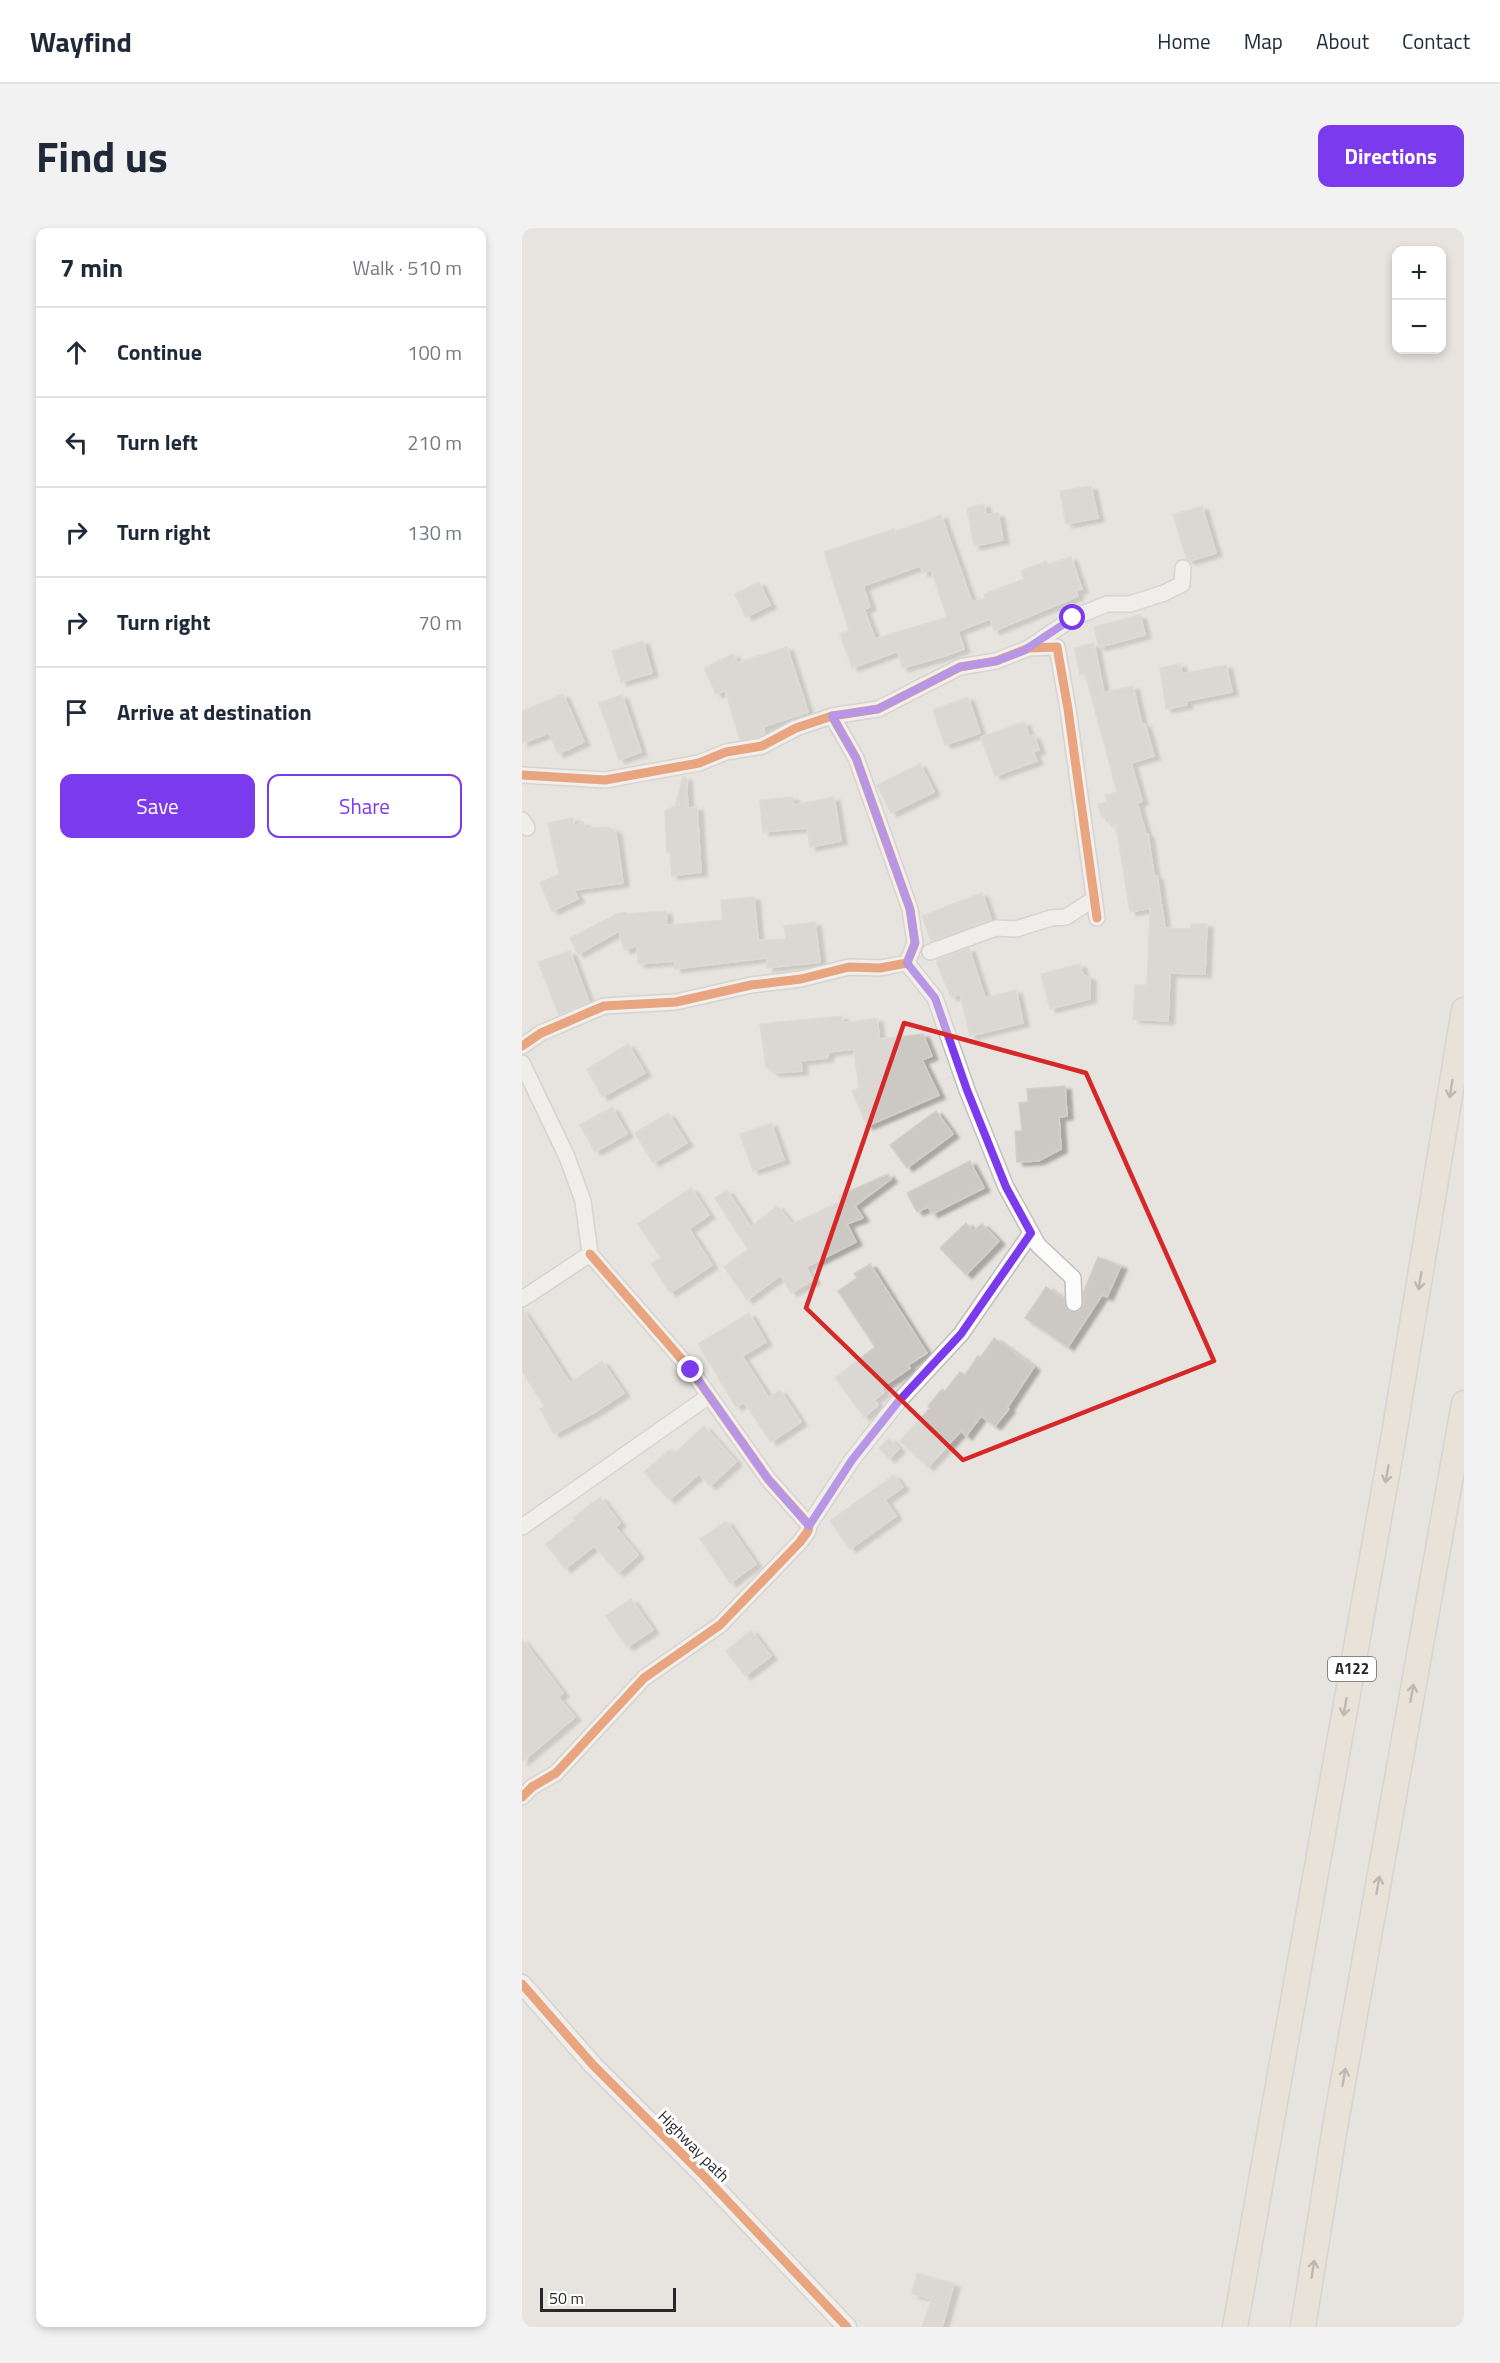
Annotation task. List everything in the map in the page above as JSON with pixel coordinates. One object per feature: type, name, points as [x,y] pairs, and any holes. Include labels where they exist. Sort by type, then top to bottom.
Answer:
[{"type":"highway","name":"A122","points":[[1235,2327],[1394,1440],[1464,1010]]},
{"type":"highway","points":[[1304,2327],[1370,1929],[1461,1447],[1464,1403]]},
{"type":"street","points":[[522,775],[605,780],[699,763],[726,752],[762,746],[796,728],[832,716],[878,709],[960,667],[996,661],[1029,648],[1073,618],[1107,604],[1130,604],[1164,593],[1182,584],[1183,568]]},
{"type":"street","points":[[1029,648],[1057,646],[1098,918]]},
{"type":"street","points":[[832,716],[856,758],[910,909],[915,943],[907,963]]},
{"type":"street","points":[[930,952],[996,928],[1016,929],[1051,918],[1066,917],[1094,899]]},
{"type":"street","points":[[522,1046],[542,1033],[604,1006],[676,1002],[751,985],[801,980],[849,967],[880,968],[907,963]]},
{"type":"street","points":[[907,963],[935,998],[967,1090],[1006,1187],[1038,1245],[1072,1278],[1074,1303]]},
{"type":"street","points":[[522,1063],[567,1157],[583,1201],[590,1254],[691,1370],[768,1479],[809,1526]]},
{"type":"street","points":[[526,1790],[556,1773],[644,1678],[720,1625],[800,1542],[852,1460],[885,1419],[961,1334],[1031,1233]]},
{"type":"street","points":[[522,1299],[590,1254]]},
{"type":"street","points":[[522,1527],[710,1396]]},
{"type":"street","name":"Highway path","points":[[522,1984],[593,2065],[702,2174],[847,2327]]},
{"type":"highlighted area","points":[[904,1023],[1086,1073],[1214,1361],[963,1460],[806,1308]]},
{"type":"building","points":[[1091,486],[1098,518],[1066,524],[1060,491]]},
{"type":"building","points":[[984,504],[986,515],[998,513],[1003,540],[974,546],[967,508]]},
{"type":"building","points":[[1202,506],[1216,553],[1190,561],[1187,559],[1173,515]]},
{"type":"building","points":[[941,515],[972,602],[985,598],[984,594],[1024,579],[1021,571],[1046,561],[1048,565],[1071,557],[1082,589],[1076,591],[1078,596],[994,631],[990,619],[958,631],[964,649],[945,656],[902,668],[898,651],[852,668],[840,634],[849,631],[824,552],[894,529],[895,532]],"holes":[[[920,566],[923,573],[931,570],[947,617],[875,639],[864,609],[870,607],[863,586]]]},
{"type":"building","points":[[759,582],[770,605],[746,617],[735,594]]},
{"type":"building","points":[[1140,615],[1145,635],[1099,647],[1094,627]]},
{"type":"building","points":[[643,641],[652,673],[621,682],[612,651]]},
{"type":"building","points":[[1094,643],[1104,693],[1133,686],[1142,725],[1145,724],[1154,756],[1131,763],[1142,801],[1137,803],[1146,834],[1148,834],[1165,928],[1191,929],[1191,924],[1207,924],[1205,974],[1170,973],[1168,1021],[1133,1019],[1135,985],[1147,985],[1150,908],[1130,912],[1116,825],[1111,827],[1108,816],[1102,818],[1098,804],[1107,802],[1105,795],[1117,792],[1085,673],[1080,675],[1074,648]]},
{"type":"building","points":[[787,647],[808,712],[763,727],[765,734],[759,737],[740,740],[725,690],[716,694],[704,668],[733,654],[737,663]]},
{"type":"building","points":[[1180,664],[1182,674],[1226,665],[1232,692],[1186,701],[1187,705],[1166,709],[1160,668]]},
{"type":"building","points":[[563,694],[584,742],[558,754],[549,733],[522,743],[522,711]]},
{"type":"building","points":[[622,695],[641,752],[619,760],[599,703]]},
{"type":"building","points":[[968,697],[980,733],[945,745],[933,710]]},
{"type":"building","points":[[1024,722],[1030,737],[1034,735],[1039,750],[1033,752],[1037,761],[995,776],[981,737]]},
{"type":"building","points":[[920,764],[934,792],[891,813],[877,785]]},
{"type":"building","points":[[683,777],[686,777],[688,808],[697,807],[701,872],[672,876],[670,852],[667,852],[665,811],[675,806]]},
{"type":"building","points":[[793,797],[793,805],[834,797],[841,841],[810,847],[807,828],[763,832],[760,800]]},
{"type":"building","points":[[573,818],[574,826],[583,822],[585,828],[609,827],[616,832],[623,883],[574,890],[578,899],[552,911],[540,883],[559,874],[548,823]]},
{"type":"building","points":[[982,893],[991,919],[931,941],[922,916]]},
{"type":"building","points":[[754,897],[758,940],[786,939],[784,926],[815,922],[820,962],[767,968],[767,958],[675,969],[675,961],[638,964],[637,946],[624,950],[619,931],[578,954],[570,938],[625,912],[626,914],[666,911],[667,925],[723,920],[721,900]]},
{"type":"building","points":[[969,948],[985,998],[1016,990],[1023,1023],[970,1036],[960,994],[951,997],[937,964],[937,960]]},
{"type":"building","points":[[570,951],[589,1002],[559,1015],[538,962]]},
{"type":"building","points":[[1080,964],[1083,975],[1090,978],[1090,999],[1050,1009],[1041,974]]},
{"type":"building","points":[[842,1016],[843,1023],[877,1018],[880,1043],[882,1039],[923,1034],[932,1056],[922,1060],[939,1095],[867,1126],[852,1091],[859,1088],[854,1049],[829,1052],[827,1058],[801,1061],[802,1071],[775,1073],[766,1067],[760,1024]]},
{"type":"building","points":[[628,1044],[645,1073],[602,1097],[587,1069]]},
{"type":"building","points":[[1065,1086],[1067,1116],[1059,1117],[1061,1149],[1038,1161],[1017,1162],[1015,1131],[1022,1131],[1019,1103],[1028,1102],[1027,1089]]},
{"type":"building","points":[[612,1107],[627,1134],[595,1152],[580,1125]]},
{"type":"building","points":[[936,1111],[953,1134],[907,1168],[890,1145]]},
{"type":"building","points":[[668,1113],[687,1143],[653,1163],[635,1133]]},
{"type":"building","points":[[771,1123],[784,1160],[753,1171],[740,1134]]},
{"type":"building","points":[[970,1161],[984,1188],[932,1214],[928,1207],[917,1212],[907,1193]]},
{"type":"building","points":[[888,1174],[891,1179],[855,1206],[863,1218],[847,1224],[856,1242],[806,1267],[813,1280],[791,1293],[781,1275],[747,1300],[724,1267],[748,1249],[715,1198],[727,1190],[751,1227],[777,1206],[792,1224],[841,1201],[839,1196]]},
{"type":"building","points":[[691,1188],[709,1215],[689,1229],[712,1265],[670,1293],[651,1264],[661,1258],[638,1224]]},
{"type":"building","points":[[966,1223],[973,1231],[982,1224],[999,1241],[966,1275],[940,1248]]},
{"type":"building","points":[[1098,1257],[1121,1266],[1107,1297],[1102,1295],[1068,1347],[1025,1318],[1046,1287],[1064,1299],[1069,1311],[1080,1311],[1084,1303],[1083,1293]]},
{"type":"building","points":[[870,1264],[927,1353],[908,1365],[910,1368],[881,1388],[884,1392],[874,1400],[878,1405],[864,1417],[835,1378],[875,1347],[838,1291],[857,1278],[854,1274]]},
{"type":"building","points":[[522,1309],[570,1383],[602,1361],[624,1393],[554,1434],[540,1409],[545,1407],[522,1371]]},
{"type":"building","points":[[749,1313],[766,1342],[742,1356],[769,1398],[780,1390],[801,1422],[771,1442],[744,1402],[736,1407],[698,1344]]},
{"type":"building","points":[[994,1338],[1034,1367],[1007,1408],[1009,1409],[995,1426],[981,1416],[966,1436],[961,1431],[928,1467],[900,1441],[930,1408],[928,1406],[942,1389],[945,1391],[960,1372],[965,1375]]},
{"type":"building","points":[[704,1426],[736,1462],[710,1486],[699,1474],[669,1500],[644,1472],[671,1449],[675,1453]]},
{"type":"building","points":[[889,1438],[899,1449],[889,1459],[879,1448]]},
{"type":"building","points":[[894,1475],[903,1487],[885,1500],[896,1516],[850,1549],[830,1521]]},
{"type":"building","points":[[600,1497],[620,1523],[615,1527],[638,1555],[618,1573],[594,1546],[565,1569],[546,1544],[575,1520],[573,1518]]},
{"type":"building","points":[[726,1521],[756,1564],[730,1583],[700,1539]]},
{"type":"building","points":[[631,1599],[653,1630],[627,1647],[606,1616]]},
{"type":"building","points":[[751,1630],[771,1656],[745,1676],[726,1651]]},
{"type":"building","points":[[522,1639],[563,1693],[558,1697],[575,1717],[522,1762]]},
{"type":"building","points":[[917,2273],[954,2284],[942,2327],[922,2327],[932,2299],[912,2294]]},
{"type":"cycle path","points":[[522,775],[605,780],[699,763],[726,752],[762,746],[796,728],[832,716],[878,709],[960,667],[996,661],[1029,648],[1057,647],[1068,709],[1097,918]]},
{"type":"cycle path","points":[[522,1046],[541,1033],[604,1006],[676,1002],[751,985],[801,979],[849,967],[880,968],[907,963],[915,943],[910,909],[856,758],[832,716]]},
{"type":"cycle path","points":[[522,1797],[532,1787],[556,1773],[644,1678],[720,1625],[800,1542],[808,1531],[809,1525],[768,1479],[691,1370],[590,1254]]},
{"type":"cycle path","points":[[522,1984],[593,2065],[702,2174],[847,2327]]},
{"type":"route","points":[[691,1370],[768,1479],[809,1526],[852,1460],[898,1402],[961,1334],[1031,1233],[1006,1187],[967,1090],[935,998],[907,963],[915,943],[910,909],[856,758],[832,716],[878,709],[960,667],[996,661],[1023,651],[1073,618]]}]
